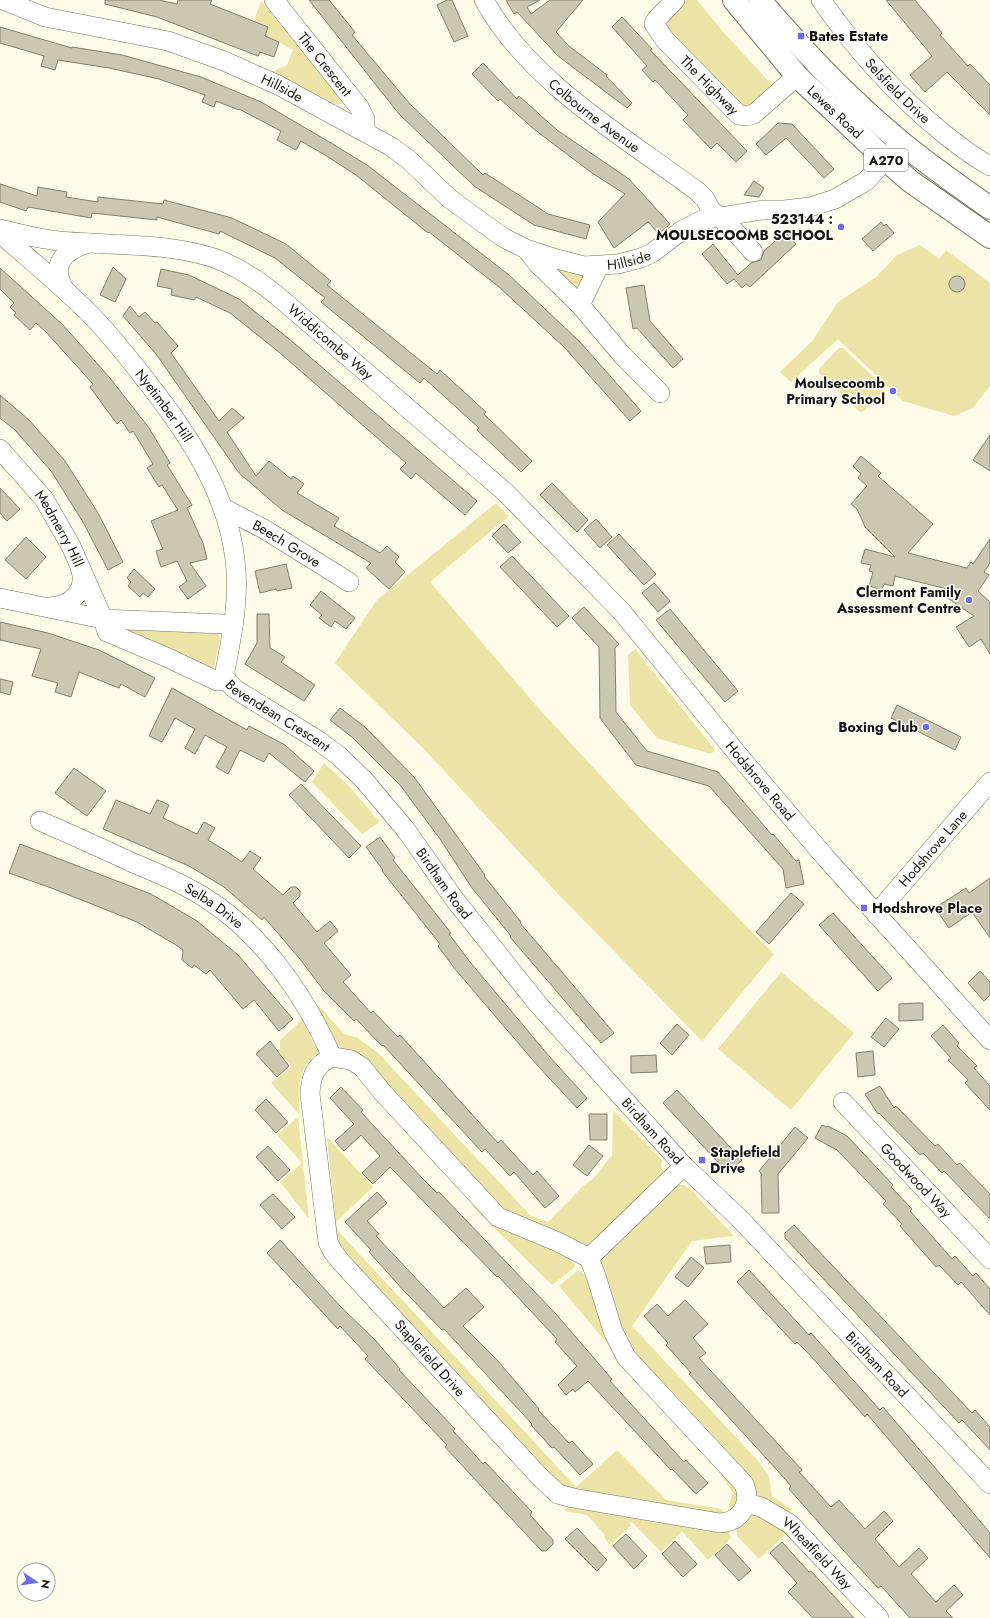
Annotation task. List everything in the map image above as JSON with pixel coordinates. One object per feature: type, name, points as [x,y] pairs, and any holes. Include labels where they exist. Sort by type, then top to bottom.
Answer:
[{"type":"main road","name":"Lewes Road","points":[[734,0],[798,76],[886,160],[910,181],[990,237]]},
{"type":"main road","name":"Lewes Road","points":[[760,0],[792,38],[873,118],[901,142],[990,208]]},
{"type":"street","name":"Hillside","points":[[3,0],[45,17],[168,41],[224,61],[278,85],[390,146],[408,159],[450,199],[504,238],[526,249],[572,264],[599,266],[626,263],[661,248],[692,225],[719,217],[762,210],[784,210],[824,203],[859,187],[886,160],[901,142]]},
{"type":"street","name":"The Crescent","points":[[274,0],[359,107],[365,119],[365,132]]},
{"type":"street","name":"Colbourne Avenue","points":[[484,0],[503,31],[538,70],[594,115],[697,191],[719,217]]},
{"type":"street","name":"The Highway","points":[[675,0],[656,20],[654,24],[656,29],[739,115],[747,116],[754,114],[798,76]]},
{"type":"street","name":"Selsfield Drive","points":[[821,0],[848,38],[894,90],[917,112],[961,147],[990,166]]},
{"type":"street","points":[[719,217],[730,226],[753,252]]},
{"type":"street","name":"Widdicombe Way","points":[[0,229],[38,238],[138,245],[182,250],[213,258],[250,275],[290,306],[500,487],[534,520]]},
{"type":"street","name":"Nyetimber Hill","points":[[0,233],[64,289],[106,332],[167,407],[204,466],[215,487],[223,508],[234,548],[236,572],[237,594],[225,671],[226,680]]},
{"type":"street","name":"Widdicombe Way","points":[[64,289],[58,275],[61,261],[70,251],[90,242]]},
{"type":"street","name":"Hillside","points":[[526,249],[537,263],[580,305],[623,356],[660,393]]},
{"type":"street","name":"Hillside","points":[[580,305],[599,266]]},
{"type":"street","name":"Medmerry Hill","points":[[0,449],[44,499],[76,557],[103,619]]},
{"type":"street","name":"Beech Grove","points":[[223,508],[264,530],[349,582]]},
{"type":"street","name":"Hodshrove Road","points":[[534,520],[622,612],[740,757],[876,914],[990,1040]]},
{"type":"street","points":[[46,607],[66,604],[78,594],[82,579],[76,557]]},
{"type":"street","points":[[0,598],[103,619],[223,624],[233,626]]},
{"type":"street","name":"Bevendean Crescent","points":[[103,619],[107,632],[217,681],[226,680],[235,689],[316,739],[339,756]]},
{"type":"street","name":"Birdham Road","points":[[339,756],[381,798],[406,830],[455,900],[537,1003],[684,1166],[740,1218],[990,1484]]},
{"type":"street","name":"Hodshrove Lane","points":[[876,914],[990,782]]},
{"type":"street","name":"Selba Drive","points":[[40,821],[171,880],[208,900],[230,917],[263,948],[281,971],[304,1006],[332,1057]]},
{"type":"street","points":[[332,1057],[351,1060],[362,1067],[383,1093],[498,1217],[558,1242],[588,1258],[599,1283],[613,1331],[626,1356],[738,1476],[746,1489],[746,1503]]},
{"type":"street","name":"Staplefield Drive","points":[[332,1057],[321,1063],[313,1074],[310,1094],[325,1223],[330,1248],[538,1475],[552,1489],[565,1496],[702,1520],[727,1522],[741,1513],[746,1503]]},
{"type":"street","name":"Goodwood Way","points":[[843,1102],[990,1259]]},
{"type":"street","points":[[588,1258],[684,1166]]},
{"type":"street","name":"Wheatfield Way","points":[[746,1503],[761,1507],[790,1524],[879,1618]]},
{"type":"shaded area","points":[[684,0],[697,0],[724,33],[773,86],[755,103],[742,106],[674,38],[668,26],[668,21],[671,14]]},
{"type":"shaded area","points":[[261,1],[342,100],[342,104],[336,104],[271,72],[287,65],[293,50],[265,36],[268,27],[254,21]]},
{"type":"shaded area","points":[[920,245],[939,259],[946,250],[990,283],[990,386],[973,408],[954,416],[903,401],[838,339],[791,382],[780,372],[812,341],[838,302],[876,277],[897,255]]},
{"type":"shaded area","points":[[550,264],[585,275],[578,287],[575,287]]},
{"type":"shaded area","points":[[839,348],[843,348],[884,387],[883,391],[864,411],[860,412],[819,373],[819,369]]},
{"type":"shaded area","points":[[496,503],[509,516],[430,582],[541,711],[650,829],[774,954],[702,1041],[559,895],[423,748],[335,663],[377,600]]},
{"type":"shaded area","points":[[113,625],[218,632],[220,639],[214,667],[211,669]]},
{"type":"shaded area","points":[[635,649],[715,750],[711,754],[657,738],[630,705],[628,655]]},
{"type":"shaded area","points":[[324,763],[348,785],[380,822],[362,834],[312,782]]},
{"type":"shaded area","points":[[781,972],[854,1033],[791,1110],[718,1049]]},
{"type":"shaded area","points":[[318,1005],[344,1034],[358,1038],[378,1053],[530,1215],[548,1222],[583,1186],[593,1179],[612,1155],[613,1110],[662,1160],[661,1166],[664,1172],[594,1241],[587,1244],[580,1243],[569,1259],[575,1265],[574,1268],[552,1285],[472,1206],[489,1198],[334,1050],[312,1010]]},
{"type":"shaded area","points":[[302,1020],[318,1052],[305,1065],[302,1072],[299,1087],[299,1114],[271,1083],[292,1067],[280,1053],[280,1040]]},
{"type":"shaded area","points":[[298,1117],[309,1219],[280,1182],[302,1163],[277,1135]]},
{"type":"shaded area","points":[[327,1137],[373,1187],[336,1222],[338,1231],[576,1487],[617,1450],[666,1500],[722,1509],[731,1538],[708,1560],[682,1531],[661,1552],[633,1523],[629,1522],[631,1525],[610,1545],[604,1537],[605,1535],[587,1515],[565,1511],[573,1494],[560,1491],[331,1243],[327,1217],[335,1216]]},
{"type":"shaded area","points":[[684,1185],[691,1190],[734,1236],[692,1241],[632,1326],[760,1463],[769,1477],[772,1496],[791,1509],[791,1527],[786,1534],[759,1559],[738,1537],[729,1505],[733,1493],[720,1474],[737,1462],[630,1348],[622,1331],[601,1264],[601,1259],[674,1187]]},
{"type":"shaded area","points":[[577,1271],[581,1271],[586,1277],[612,1349],[559,1286]]},
{"type":"building","points":[[105,0],[159,0],[177,4],[178,0],[212,0],[210,4],[268,27],[265,36],[279,42],[274,57],[260,52],[258,56],[157,17],[105,4]]},
{"type":"building","points":[[309,0],[329,0],[355,32],[352,35],[409,103],[483,175],[485,173],[548,214],[590,225],[586,239],[534,225],[474,186],[399,114]]},
{"type":"building","points":[[447,0],[452,0],[468,36],[454,42],[437,5]]},
{"type":"building","points":[[506,0],[540,0],[527,7],[531,14],[550,0],[583,0],[556,32],[569,46],[607,75],[606,76],[632,103],[627,108],[558,56],[517,12],[514,14]]},
{"type":"building","points":[[886,0],[915,0],[942,33],[940,35],[968,66],[970,64],[990,85],[990,115],[947,72],[925,92],[910,75],[932,56]]},
{"type":"building","points":[[622,17],[652,49],[650,50],[747,151],[736,162],[717,143],[711,149],[683,120],[688,115],[655,80],[653,82],[642,70],[647,66],[612,27]]},
{"type":"building","points":[[0,27],[72,48],[122,55],[201,77],[261,102],[326,140],[367,165],[509,275],[580,342],[641,411],[630,421],[564,347],[499,287],[429,232],[428,233],[356,175],[325,155],[301,141],[296,150],[277,140],[281,131],[239,109],[216,101],[214,107],[202,102],[205,95],[159,79],[109,68],[58,60],[55,70],[41,66],[44,56],[0,43]]},
{"type":"building","points":[[483,63],[517,99],[519,96],[557,130],[629,179],[670,224],[659,234],[648,222],[614,248],[598,222],[625,194],[592,173],[535,130],[500,99],[498,101],[472,74]]},
{"type":"building","points":[[778,123],[792,124],[834,169],[824,178],[786,138],[766,155],[756,144]]},
{"type":"building","points":[[754,181],[764,188],[759,197],[744,195]]},
{"type":"building","points":[[0,184],[37,196],[38,187],[67,192],[66,197],[98,202],[98,197],[163,204],[164,200],[232,218],[286,244],[331,281],[327,285],[437,374],[440,370],[486,412],[484,414],[532,461],[521,472],[477,430],[479,428],[424,378],[420,383],[321,302],[325,298],[275,258],[220,231],[219,234],[157,217],[157,220],[92,213],[91,218],[28,207],[26,211],[0,202]]},
{"type":"building","points":[[881,222],[884,226],[886,224],[894,233],[873,251],[862,239]]},
{"type":"building","points":[[785,232],[796,244],[750,287],[746,284],[742,288],[734,279],[727,284],[702,254],[713,244],[738,275],[751,263],[761,260],[764,251]]},
{"type":"building","points":[[113,267],[126,279],[115,302],[100,295]]},
{"type":"building","points":[[0,268],[63,325],[110,378],[149,428],[170,463],[167,465],[192,505],[187,508],[203,543],[207,559],[190,563],[206,586],[188,599],[179,587],[187,581],[177,561],[161,567],[156,551],[163,549],[151,521],[178,510],[162,485],[159,487],[147,468],[153,464],[133,431],[130,433],[121,420],[117,424],[90,387],[93,384],[46,332],[36,323],[30,330],[14,315],[16,313],[10,307],[14,303],[0,289]]},
{"type":"building","points":[[161,269],[189,275],[239,299],[288,338],[477,501],[465,515],[416,473],[411,479],[400,469],[406,463],[280,353],[230,313],[196,297],[194,300],[171,295],[172,289],[157,286]]},
{"type":"building","points":[[957,276],[963,278],[965,284],[963,290],[957,292],[951,290],[949,284],[951,278]]},
{"type":"building","points":[[644,285],[650,321],[683,359],[673,368],[637,328],[633,329],[626,288]]},
{"type":"building","points":[[130,306],[139,317],[145,312],[155,323],[157,322],[178,346],[171,353],[219,421],[232,408],[244,418],[227,432],[256,476],[269,461],[291,479],[293,476],[304,484],[297,493],[339,518],[334,526],[380,553],[387,546],[399,557],[395,562],[405,572],[389,589],[366,568],[371,563],[282,510],[239,473],[156,354],[123,316]]},
{"type":"building","points":[[0,395],[30,421],[65,461],[98,513],[123,562],[108,570],[83,522],[51,471],[15,430],[0,418]]},
{"type":"building","points":[[990,435],[990,471],[973,460]]},
{"type":"building","points":[[861,456],[881,473],[878,476],[933,524],[908,553],[967,568],[971,562],[973,564],[990,539],[990,563],[984,572],[989,575],[978,591],[990,602],[990,654],[981,639],[969,647],[956,627],[974,616],[946,597],[951,590],[895,576],[893,586],[884,584],[882,590],[869,586],[873,572],[869,571],[871,565],[861,563],[865,549],[895,557],[865,527],[857,509],[851,504],[867,486],[858,478],[861,474],[853,466]]},
{"type":"building","points":[[552,483],[588,520],[577,532],[540,495]]},
{"type":"building","points":[[0,488],[20,509],[7,521],[0,513]]},
{"type":"building","points":[[596,519],[612,537],[600,548],[584,530]]},
{"type":"building","points":[[504,524],[521,542],[508,553],[492,536]]},
{"type":"building","points":[[619,534],[656,574],[644,585],[607,545]]},
{"type":"building","points":[[26,537],[46,557],[26,579],[5,560]]},
{"type":"building","points":[[512,556],[569,616],[557,627],[500,567]]},
{"type":"building","points":[[286,564],[292,588],[277,591],[276,589],[260,593],[255,571]]},
{"type":"building","points":[[134,569],[155,589],[148,597],[143,593],[140,597],[128,586],[131,582],[127,578]]},
{"type":"building","points":[[654,583],[670,601],[658,612],[642,593]]},
{"type":"building","points":[[321,591],[355,618],[346,629],[335,621],[331,627],[319,618],[322,615],[310,605]]},
{"type":"building","points":[[584,607],[619,644],[615,648],[616,712],[647,751],[718,772],[772,835],[773,834],[796,861],[799,860],[804,884],[786,888],[783,869],[709,786],[636,765],[600,718],[599,647],[572,618]]},
{"type":"building","points":[[670,609],[738,691],[725,702],[656,620]]},
{"type":"building","points":[[257,614],[269,614],[270,648],[285,657],[281,662],[315,685],[304,701],[245,664],[257,643]]},
{"type":"building","points":[[0,622],[48,633],[99,650],[155,678],[145,697],[121,684],[119,688],[79,672],[71,697],[55,692],[58,683],[32,676],[41,649],[0,640]]},
{"type":"building","points":[[0,679],[13,682],[10,695],[0,692]]},
{"type":"building","points":[[172,688],[247,730],[249,726],[285,745],[314,771],[305,782],[269,753],[264,762],[240,750],[228,774],[216,767],[227,747],[205,735],[195,754],[185,748],[195,729],[175,718],[162,742],[149,736]]},
{"type":"building","name":"Boxing Club","points":[[897,705],[961,737],[955,750],[891,718]]},
{"type":"building","points":[[340,708],[365,727],[414,777],[485,875],[484,876],[521,922],[520,923],[614,1033],[601,1043],[510,937],[511,936],[472,888],[440,839],[400,785],[353,738],[330,720]]},
{"type":"building","points":[[74,768],[106,791],[87,816],[55,793]]},
{"type":"building","points":[[301,784],[361,846],[349,858],[289,795]]},
{"type":"building","points":[[116,800],[150,814],[157,800],[163,802],[169,805],[163,818],[197,834],[204,822],[215,828],[208,840],[242,862],[250,851],[261,858],[253,869],[283,895],[291,887],[296,887],[300,891],[300,896],[293,903],[317,932],[330,921],[338,931],[324,943],[351,975],[343,982],[371,1013],[373,1011],[398,1037],[400,1035],[498,1143],[501,1140],[533,1175],[537,1171],[559,1196],[545,1208],[514,1172],[510,1176],[485,1149],[482,1152],[383,1045],[382,1046],[356,1019],[354,1021],[324,991],[300,959],[264,917],[262,920],[224,887],[189,866],[103,829]]},
{"type":"building","points":[[380,837],[395,858],[393,860],[451,933],[449,934],[470,962],[549,1056],[587,1098],[577,1108],[537,1065],[455,969],[438,946],[440,944],[382,871],[383,870],[366,847]]},
{"type":"building","points":[[20,844],[151,894],[197,921],[238,955],[293,1019],[279,1031],[254,1000],[243,1009],[210,970],[206,974],[194,965],[192,968],[182,960],[183,950],[137,922],[9,873]]},
{"type":"building","points":[[990,878],[990,938],[972,912],[949,928],[935,908],[966,888],[969,893]]},
{"type":"building","points":[[791,893],[804,904],[769,944],[756,932]]},
{"type":"building","points":[[833,913],[892,978],[878,991],[819,925]]},
{"type":"building","points":[[980,971],[990,982],[990,995],[984,1001],[968,983]]},
{"type":"building","points":[[923,1003],[923,1020],[899,1021],[899,1004]]},
{"type":"building","points":[[886,1018],[899,1029],[884,1047],[871,1037]]},
{"type":"building","points":[[677,1024],[689,1035],[672,1055],[660,1043]]},
{"type":"building","points":[[943,1025],[959,1043],[957,1046],[977,1066],[974,1068],[990,1086],[990,1110],[965,1083],[968,1080],[948,1060],[951,1058],[931,1036]]},
{"type":"building","points":[[270,1041],[289,1066],[277,1077],[256,1054]]},
{"type":"building","points":[[873,1051],[875,1075],[858,1077],[856,1053]]},
{"type":"building","points":[[656,1055],[657,1072],[631,1073],[631,1056]]},
{"type":"building","points":[[880,1086],[894,1108],[896,1106],[935,1146],[938,1144],[957,1165],[960,1163],[990,1194],[990,1219],[944,1171],[942,1173],[923,1153],[920,1155],[879,1113],[878,1114],[865,1094]]},
{"type":"building","points":[[341,1087],[363,1110],[361,1112],[423,1179],[437,1193],[439,1192],[555,1313],[612,1379],[610,1381],[684,1462],[686,1460],[708,1483],[696,1494],[672,1469],[671,1470],[588,1381],[575,1392],[573,1389],[566,1395],[558,1385],[577,1366],[555,1342],[557,1339],[498,1276],[497,1277],[390,1167],[373,1184],[362,1173],[380,1156],[361,1135],[344,1151],[335,1141],[354,1124],[330,1098]]},
{"type":"building","points":[[677,1090],[742,1160],[728,1173],[663,1103]]},
{"type":"building","points":[[266,1099],[288,1122],[276,1133],[255,1110]]},
{"type":"building","points":[[589,1114],[607,1114],[607,1140],[590,1140]]},
{"type":"building","points":[[822,1125],[828,1126],[847,1136],[893,1185],[891,1187],[912,1209],[910,1211],[952,1259],[955,1256],[973,1276],[976,1273],[990,1289],[990,1315],[961,1282],[958,1285],[939,1265],[936,1267],[900,1226],[902,1224],[883,1204],[886,1201],[837,1150],[815,1138]]},
{"type":"building","points":[[795,1127],[808,1138],[778,1174],[779,1213],[762,1213],[761,1173],[759,1171]]},
{"type":"building","points":[[589,1145],[603,1156],[587,1176],[573,1165]]},
{"type":"building","points":[[268,1146],[290,1170],[278,1181],[256,1157]]},
{"type":"building","points":[[377,1192],[387,1203],[367,1221],[379,1234],[376,1236],[444,1308],[466,1288],[484,1307],[463,1326],[497,1360],[539,1409],[538,1410],[569,1443],[572,1441],[593,1464],[580,1475],[554,1447],[552,1448],[531,1425],[532,1424],[444,1329],[442,1330],[405,1292],[369,1252],[371,1250],[345,1222]]},
{"type":"building","points":[[273,1194],[295,1217],[282,1229],[260,1205]]},
{"type":"building","points":[[794,1225],[972,1413],[975,1410],[990,1427],[990,1450],[962,1420],[959,1423],[785,1238],[785,1233]]},
{"type":"building","points":[[280,1240],[339,1305],[376,1341],[400,1369],[399,1370],[455,1429],[453,1431],[483,1464],[485,1462],[532,1512],[530,1515],[553,1540],[553,1544],[546,1551],[542,1551],[445,1447],[447,1445],[365,1359],[368,1356],[340,1326],[338,1329],[267,1253]]},
{"type":"building","points":[[730,1245],[731,1262],[706,1264],[704,1247]]},
{"type":"building","points":[[691,1257],[704,1268],[688,1287],[675,1277]]},
{"type":"building","points":[[749,1270],[809,1335],[811,1333],[880,1410],[883,1407],[990,1533],[990,1558],[867,1414],[865,1417],[808,1353],[797,1342],[795,1344],[737,1282]]},
{"type":"building","points":[[685,1300],[708,1324],[693,1338],[706,1353],[699,1358],[802,1470],[799,1472],[831,1507],[839,1500],[865,1529],[884,1511],[893,1521],[875,1539],[899,1567],[919,1548],[928,1558],[911,1574],[936,1602],[954,1585],[963,1595],[946,1611],[953,1618],[910,1618],[881,1586],[878,1588],[844,1551],[789,1489],[791,1486],[777,1470],[689,1374],[691,1373],[666,1345],[668,1343],[644,1316],[657,1304],[668,1316]]},
{"type":"building","points":[[577,1528],[607,1560],[597,1571],[565,1539]]},
{"type":"building","points":[[626,1534],[647,1556],[634,1569],[613,1546]]},
{"type":"building","points":[[675,1541],[697,1564],[683,1577],[662,1554]]},
{"type":"building","points":[[782,1542],[854,1618],[813,1618],[788,1592],[797,1583],[770,1553]]},
{"type":"building","points":[[727,1544],[751,1570],[739,1581],[715,1555]]},
{"type":"place","name":"Bates Estate","points":[[801,36]]},
{"type":"place","name":"523144 : MOULSECOOMB SCHOOL","points":[[841,227]]},
{"type":"place","name":"Moulsecoomb Primary School","points":[[893,391]]},
{"type":"place","name":"Clermont Family Assessment Centre","points":[[969,600]]},
{"type":"place","name":"Boxing Club","points":[[926,727]]},
{"type":"place","name":"Hodshrove Place","points":[[864,908]]},
{"type":"place","name":"Staplefield Drive","points":[[702,1160]]}]
